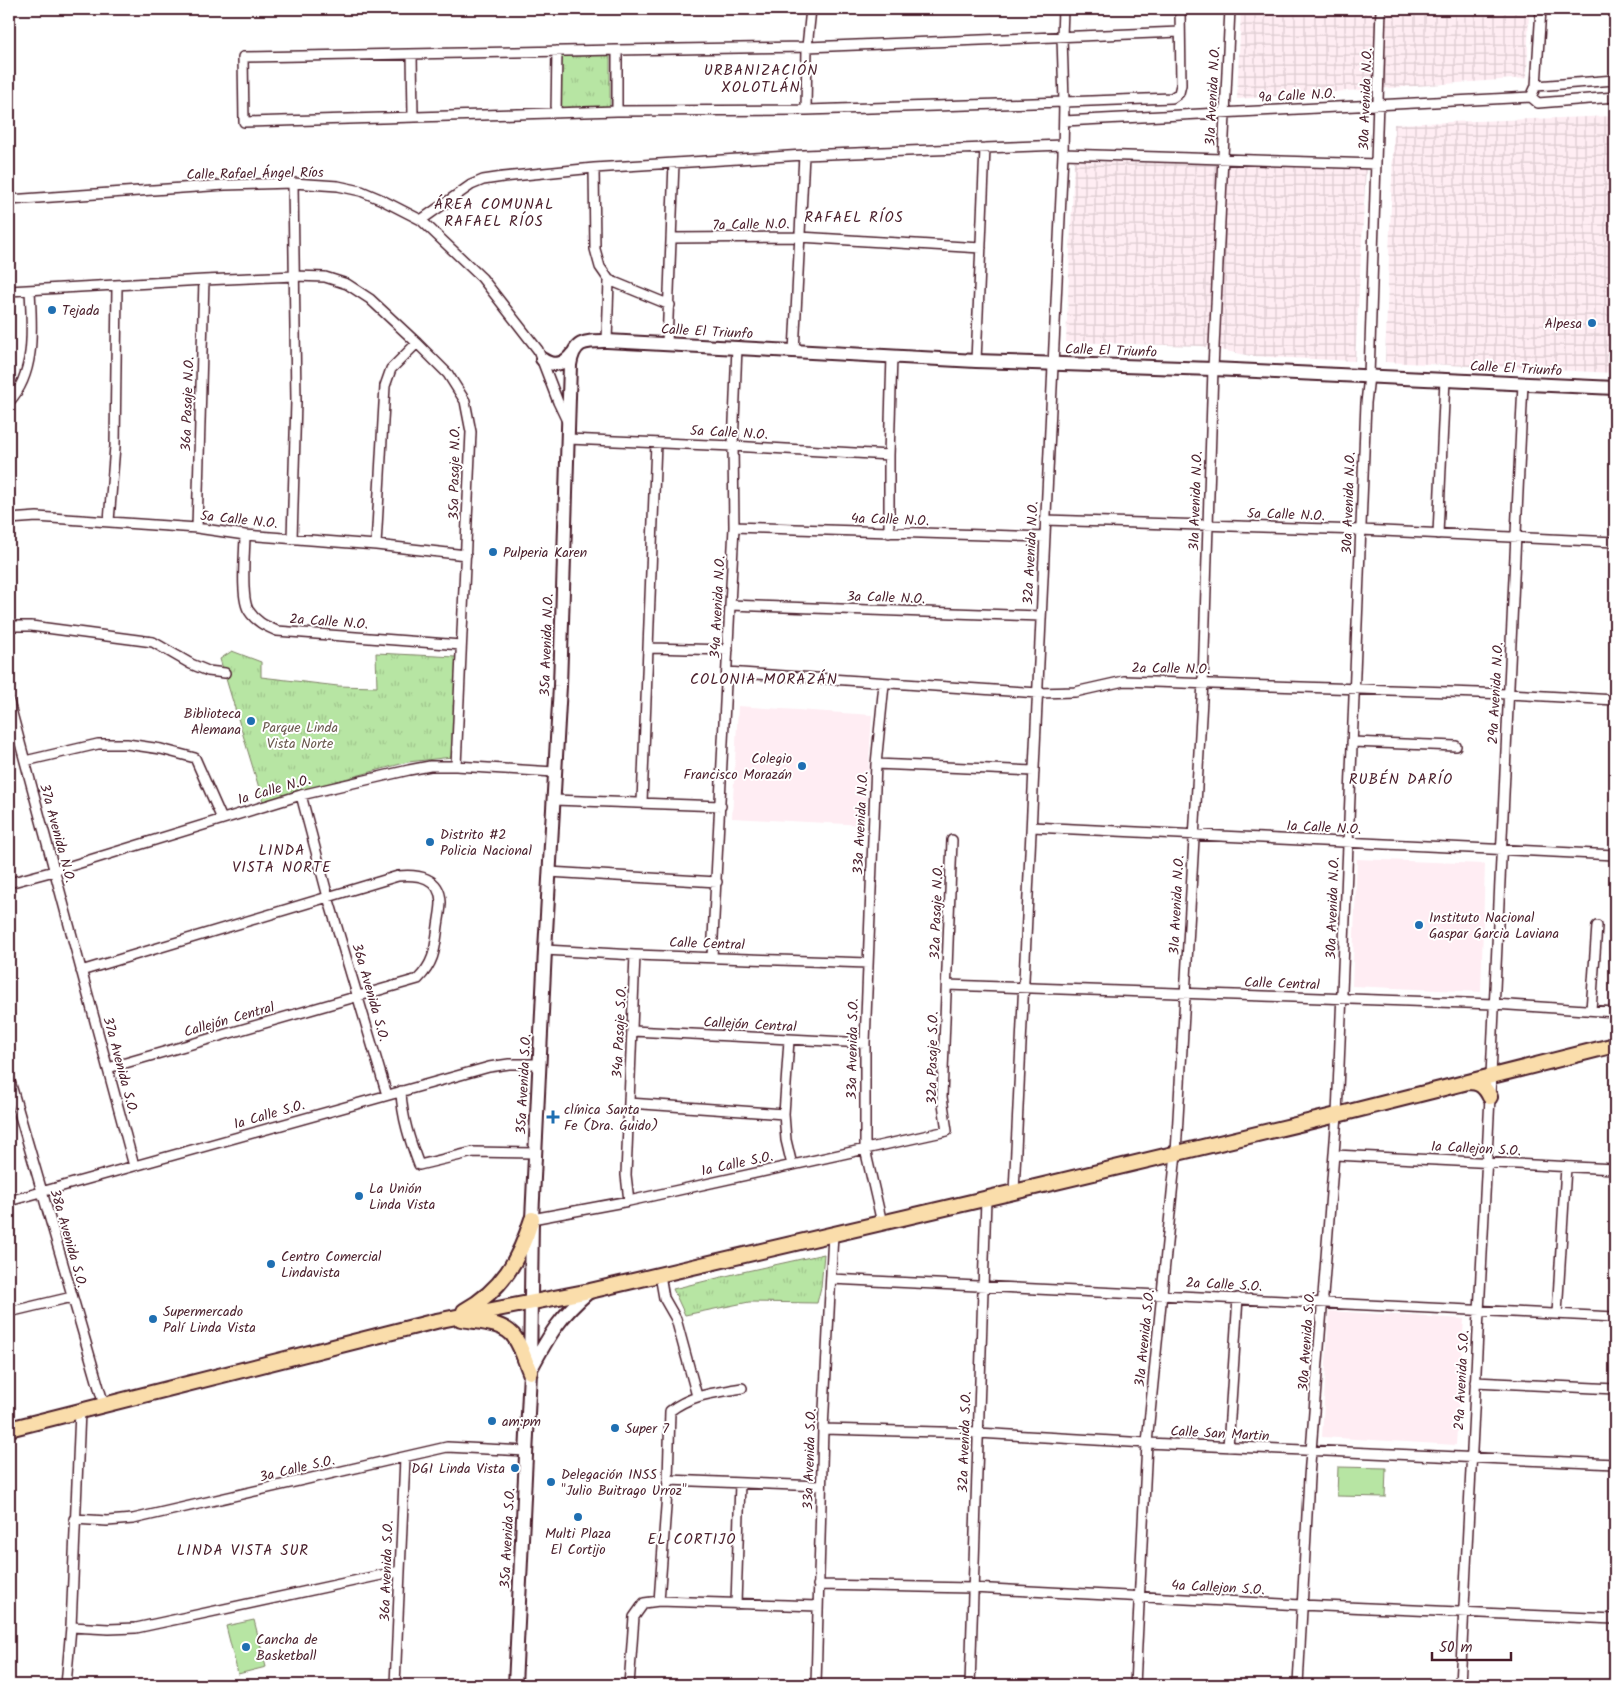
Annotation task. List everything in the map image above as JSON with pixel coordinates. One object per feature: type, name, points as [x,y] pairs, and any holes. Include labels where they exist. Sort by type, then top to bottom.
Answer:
[{"type":"main road","name":"Calle El Triunfo","points":[[542,359],[551,364],[558,364],[564,362],[575,349],[587,341],[607,341],[737,347],[794,352],[1445,379],[1615,388]]},
{"type":"main road","name":"35a Avenida N.O.","points":[[544,950],[560,677],[568,439],[575,349]]},
{"type":"main road","name":"35a Avenida S.O.","points":[[532,1219],[544,950]]},
{"type":"main road","points":[[9,1428],[452,1317],[660,1275],[986,1199],[1338,1115],[1615,1045]]},
{"type":"main road","points":[[1467,1082],[1484,1086],[1490,1097]]},
{"type":"main road","points":[[531,1302],[532,1219]]},
{"type":"main road","points":[[452,1317],[480,1302],[499,1285],[514,1264],[525,1241],[532,1219]]},
{"type":"main road","points":[[530,1372],[562,1317],[590,1290]]},
{"type":"main road","name":"35a Avenida S.O.","points":[[515,1685],[530,1372],[531,1302]]},
{"type":"main road","points":[[452,1317],[500,1326],[510,1332],[516,1338],[530,1372]]},
{"type":"street","points":[[806,110],[807,47],[811,9]]},
{"type":"street","name":"32a Avenida N.O.","points":[[1025,987],[1063,150],[1063,9]]},
{"type":"street","points":[[1180,9],[1182,84],[1179,93],[1172,98],[806,110],[617,111],[244,122],[243,57],[807,47],[1180,32]]},
{"type":"street","name":"31a Avenida N.O.","points":[[1185,993],[1202,682],[1213,369],[1230,9]]},
{"type":"street","name":"30a Avenida N.O.","points":[[1342,999],[1379,105],[1381,9]]},
{"type":"street","points":[[1531,97],[1536,86],[1541,9]]},
{"type":"street","points":[[617,50],[617,111]]},
{"type":"street","points":[[556,113],[557,51]]},
{"type":"street","points":[[412,54],[413,117]]},
{"type":"street","points":[[1536,86],[1615,80]]},
{"type":"street","name":"9a Calle N.O.","points":[[1064,121],[1531,97],[1538,103],[1615,97]]},
{"type":"street","points":[[421,220],[459,192],[483,180],[594,168],[804,155],[986,148],[1376,164]]},
{"type":"street","points":[[976,360],[986,148]]},
{"type":"street","points":[[794,352],[804,155]]},
{"type":"street","points":[[668,343],[674,163]]},
{"type":"street","points":[[594,168],[595,249],[600,267],[609,280],[670,305]]},
{"type":"street","points":[[292,539],[296,401],[296,276],[293,183]]},
{"type":"street","name":"Calle Rafael Ángel Ríos","points":[[9,200],[225,185],[293,183],[338,186],[380,199],[421,220],[482,278],[538,350],[569,423]]},
{"type":"street","name":"7a Calle N.O.","points":[[671,238],[800,237],[981,248]]},
{"type":"street","name":"35a Pasaje N.O.","points":[[9,292],[204,280],[296,276],[325,277],[347,284],[370,299],[448,374],[465,401],[471,432],[456,766]]},
{"type":"street","name":"36a Pasaje N.O.","points":[[197,528],[204,280]]},
{"type":"street","points":[[607,341],[609,280]]},
{"type":"street","points":[[109,522],[115,446],[117,286]]},
{"type":"street","points":[[9,402],[16,394],[22,381],[30,352],[32,326],[30,291]]},
{"type":"street","points":[[376,545],[385,386],[391,370],[417,343]]},
{"type":"street","name":"34a Avenida N.O.","points":[[712,957],[734,527],[733,446],[737,347]]},
{"type":"street","points":[[889,533],[892,356]]},
{"type":"street","points":[[1438,534],[1445,379]]},
{"type":"street","name":"29a Avenida N.O.","points":[[1491,1076],[1523,383]]},
{"type":"street","name":"5a Calle N.O.","points":[[568,439],[889,455]]},
{"type":"street","points":[[642,802],[650,648],[656,443]]},
{"type":"street","name":"5a Calle N.O.","points":[[9,519],[37,517],[197,528],[245,535],[376,545],[466,555]]},
{"type":"street","name":"5a Calle N.O.","points":[[1045,520],[1361,530],[1615,542]]},
{"type":"street","name":"4a Calle N.O.","points":[[734,527],[1045,537]]},
{"type":"street","name":"2a Calle N.O.","points":[[245,535],[244,590],[247,610],[260,624],[277,631],[461,645]]},
{"type":"street","name":"3a Calle N.O.","points":[[730,605],[1041,616]]},
{"type":"street","points":[[9,626],[31,626],[154,642],[191,664],[208,671],[226,673]]},
{"type":"street","points":[[650,648],[728,650]]},
{"type":"street","name":"2a Calle N.O.","points":[[727,672],[1038,693],[1075,692],[1124,681],[1202,682],[1615,700]]},
{"type":"street","name":"33a Avenida N.O.","points":[[868,963],[876,764],[884,684]]},
{"type":"street","name":"37a Avenida N.O.","points":[[9,702],[82,971]]},
{"type":"street","points":[[1352,742],[1456,746]]},
{"type":"street","points":[[25,761],[98,744],[127,744],[161,749],[195,758],[222,819]]},
{"type":"street","points":[[876,764],[1034,771]]},
{"type":"street","name":"1a Calle N.O.","points":[[9,883],[301,795],[409,770],[430,766],[456,766],[554,772]]},
{"type":"street","name":"36a Avenida S.O.","points":[[301,795],[328,897],[387,1095]]},
{"type":"street","points":[[554,800],[720,806]]},
{"type":"street","name":"1a Calle N.O.","points":[[1032,827],[1615,855]]},
{"type":"street","name":"32a Pasaje N.O.","points":[[947,985],[952,840]]},
{"type":"street","points":[[549,872],[717,882]]},
{"type":"street","points":[[82,971],[398,876],[415,874],[426,878],[438,890],[441,903],[434,954],[428,969],[418,979],[358,996]]},
{"type":"street","points":[[1591,1010],[1597,926]]},
{"type":"street","name":"Calle Central","points":[[544,950],[868,963]]},
{"type":"street","name":"34a Pasaje S.O.","points":[[629,1201],[626,1175],[635,955]]},
{"type":"street","name":"33a Avenida S.O.","points":[[868,963],[865,1043],[865,1149],[882,1223]]},
{"type":"street","name":"37a Avenida S.O.","points":[[82,971],[134,1166]]},
{"type":"street","name":"Calle Central","points":[[947,985],[1494,1004],[1615,1012]]},
{"type":"street","name":"32a Pasaje S.O.","points":[[947,985],[942,1097],[947,1131]]},
{"type":"street","points":[[1014,1192],[1025,987]]},
{"type":"street","name":"31a Avenida S.O.","points":[[1134,1685],[1147,1443],[1176,1154],[1185,993]]},
{"type":"street","name":"Callejón Central","points":[[108,1068],[358,996]]},
{"type":"street","name":"30a Avenida S.O.","points":[[1298,1685],[1311,1451],[1338,1115],[1342,999]]},
{"type":"street","name":"Callejón Central","points":[[633,1032],[865,1043]]},
{"type":"street","points":[[789,1040],[784,1114],[786,1140],[792,1164]]},
{"type":"street","name":"1a Calle S.O.","points":[[9,1201],[489,1066],[539,1064]]},
{"type":"street","name":"29a Avenida S.O.","points":[[1460,1685],[1491,1076]]},
{"type":"street","name":"38a Avenida S.O.","points":[[9,1078],[11,1097],[42,1192],[104,1405]]},
{"type":"street","points":[[401,1092],[409,1140],[420,1165],[473,1152],[535,1153]]},
{"type":"street","points":[[629,1103],[784,1114]]},
{"type":"street","name":"1a Calle S.O.","points":[[532,1219],[629,1201],[947,1131]]},
{"type":"street","name":"1a Callejon S.O.","points":[[1335,1155],[1615,1169]]},
{"type":"street","points":[[1557,1314],[1566,1167]]},
{"type":"street","name":"32a Avenida S.O.","points":[[970,1685],[986,1199]]},
{"type":"street","name":"33a Avenida S.O.","points":[[816,1685],[823,1428],[833,1234]]},
{"type":"street","points":[[660,1275],[664,1298],[676,1319],[697,1396]]},
{"type":"street","name":"2a Calle S.O.","points":[[831,1279],[1615,1317]]},
{"type":"street","points":[[9,1312],[72,1297]]},
{"type":"street","points":[[1228,1447],[1238,1298]]},
{"type":"street","points":[[1475,1382],[1615,1389]]},
{"type":"street","points":[[659,1602],[668,1480],[670,1411],[682,1402],[697,1396],[742,1388]]},
{"type":"street","points":[[66,1685],[71,1627],[80,1411]]},
{"type":"street","name":"Calle San Martin","points":[[823,1428],[978,1433],[1228,1447],[1615,1464]]},
{"type":"street","name":"3a Calle S.O.","points":[[74,1520],[107,1521],[133,1519],[447,1447],[526,1451]]},
{"type":"street","name":"36a Avenida S.O.","points":[[395,1685],[405,1458]]},
{"type":"street","points":[[668,1480],[821,1486]]},
{"type":"street","points":[[736,1604],[740,1483]]},
{"type":"street","points":[[71,1627],[136,1628],[400,1570]]},
{"type":"street","name":"4a Callejon S.O.","points":[[818,1585],[972,1588],[1301,1606],[1615,1619]]},
{"type":"street","points":[[629,1685],[634,1617],[644,1603],[818,1606]]},
{"type":"shaded area","points":[[1241,9],[1529,9],[1527,78],[1237,99]]},
{"type":"shaded area","name":"Alpesa","points":[[1615,116],[1615,373],[1385,362],[1394,124]]},
{"type":"shaded area","points":[[1074,161],[1366,168],[1355,361],[1251,356],[1200,346],[1066,342]]},
{"type":"shaded area","name":"Colegio Francisco Morazán","points":[[738,706],[872,715],[865,825],[732,818]]},
{"type":"shaded area","name":"Instituto Nacional Gaspar Garcia Laviana","points":[[1357,859],[1485,864],[1481,992],[1352,986]]},
{"type":"shaded area","points":[[1329,1311],[1464,1319],[1456,1445],[1322,1437]]},
{"type":"green space","points":[[610,54],[610,107],[560,109],[560,55]]},
{"type":"green space","name":"Parque Linda Vista Norte","points":[[232,651],[261,662],[261,677],[338,686],[377,687],[376,653],[456,657],[452,757],[408,762],[263,801],[220,659]]},
{"type":"green space","points":[[824,1254],[821,1287],[817,1303],[749,1302],[685,1315],[673,1289],[738,1273]]},
{"type":"green space","points":[[1338,1467],[1386,1468],[1385,1497],[1337,1496]]},
{"type":"green space","name":"Cancha de Basketball","points":[[254,1620],[266,1667],[238,1674],[226,1626]]},
{"type":"place","name":"Tejada","points":[[52,310]]},
{"type":"place","name":"Alpesa","points":[[1592,323]]},
{"type":"place","name":"Pulperia Karen","points":[[493,552]]},
{"type":"place","name":"Biblioteca Alemana","points":[[251,721]]},
{"type":"place","name":"Colegio Francisco Morazán","points":[[802,766]]},
{"type":"place","name":"Distrito #2 Policia Nacional","points":[[430,842]]},
{"type":"place","name":"Instituto Nacional Gaspar Garcia Laviana","points":[[1419,925]]},
{"type":"place","name":"clínica Santa Fe (Dra. Guido)","points":[[553,1117]]},
{"type":"place","name":"La Unión Linda Vista","points":[[359,1196]]},
{"type":"place","name":"Centro Comercial Lindavista","points":[[271,1264]]},
{"type":"place","name":"Supermercado Palí Linda Vista","points":[[153,1319]]},
{"type":"place","name":"am:pm","points":[[492,1421]]},
{"type":"place","name":"Super 7","points":[[615,1428]]},
{"type":"place","name":"DGI Linda Vista","points":[[515,1468]]},
{"type":"place","name":"Delegación INSS \"Julio Buitrago Urroz\"","points":[[551,1482]]},
{"type":"place","name":"Multi Plaza El Cortijo","points":[[578,1517]]},
{"type":"place","name":"Cancha de Basketball","points":[[246,1647]]},
{"type":"district","name":"URBANIZACIÓN XOLOTLÁN","points":[[761,78]]},
{"type":"district","name":"ÁREA COMUNAL RAFAEL RÍOS","points":[[494,212]]},
{"type":"district","name":"RAFAEL RÍOS","points":[[854,217]]},
{"type":"district","name":"COLONIA MORAZÁN","points":[[764,679]]},
{"type":"district","name":"RUBÉN DARÍO","points":[[1401,779]]},
{"type":"district","name":"LINDA VISTA NORTE","points":[[282,858]]},
{"type":"district","name":"EL CORTIJO","points":[[692,1539]]},
{"type":"district","name":"LINDA VISTA SUR","points":[[243,1550]]}]
